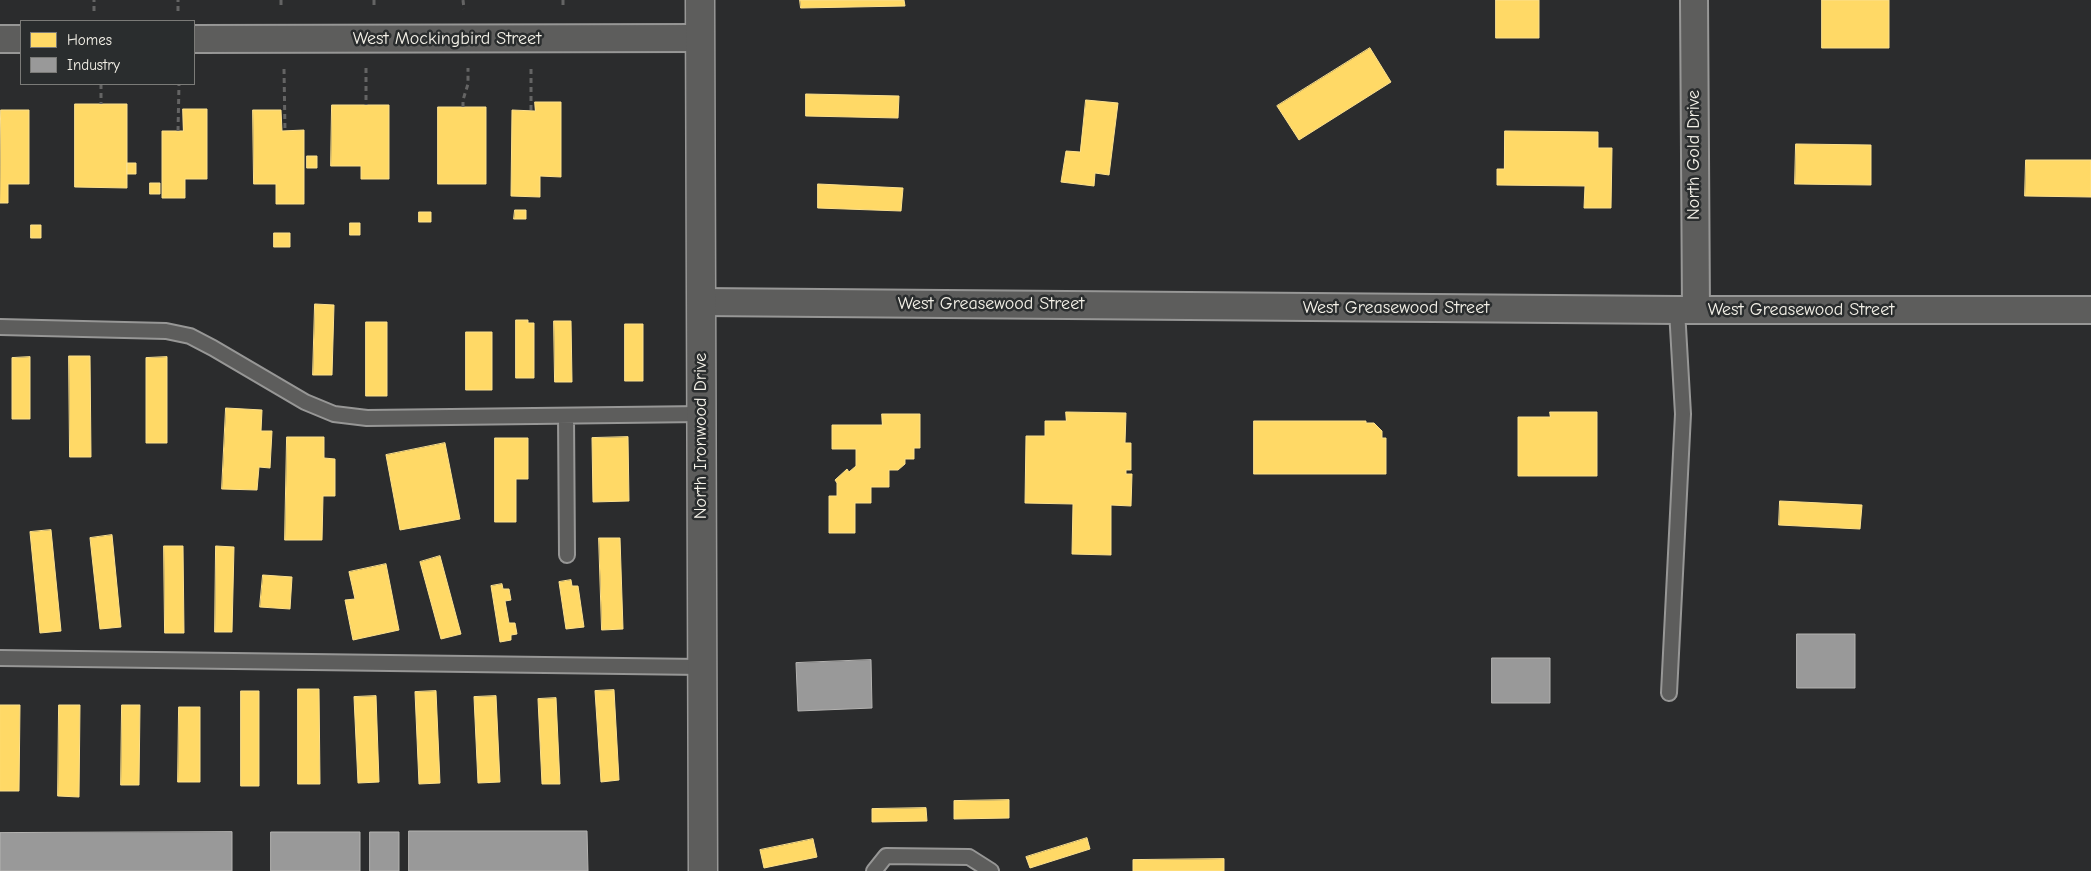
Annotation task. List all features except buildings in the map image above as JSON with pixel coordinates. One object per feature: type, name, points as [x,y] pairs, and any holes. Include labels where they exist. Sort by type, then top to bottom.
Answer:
[{"type":"street","name":"North Ironwood Drive","points":[[700,0],[703,871]]},
{"type":"street","name":"North Gold Drive","points":[[1686,310],[1694,0]]},
{"type":"street","name":"West Mockingbird Street","points":[[195,39],[700,38]]},
{"type":"street","points":[[0,39],[20,39]]},
{"type":"street","name":"West Greasewood Street","points":[[701,302],[1686,310],[2091,310]]},
{"type":"lane","points":[[1670,693],[1686,310]]},
{"type":"lane","points":[[0,327],[166,331],[190,336],[305,402],[334,414],[367,418],[702,414]]},
{"type":"lane","points":[[566,416],[567,554]]},
{"type":"lane","points":[[0,658],[701,668]]},
{"type":"lane","points":[[874,871],[886,856],[970,857],[990,871]]},
{"type":"path","points":[[94,0],[94,11]]},
{"type":"path","points":[[178,0],[178,11]]},
{"type":"path","points":[[281,0],[281,11]]},
{"type":"path","points":[[374,0],[374,11]]},
{"type":"path","points":[[463,0],[464,11]]},
{"type":"path","points":[[284,64],[285,131]]},
{"type":"path","points":[[366,64],[366,105]]},
{"type":"path","points":[[464,107],[463,100],[468,84],[468,64]]},
{"type":"path","points":[[531,64],[531,111]]},
{"type":"path","points":[[101,85],[101,104]]},
{"type":"path","points":[[178,131],[179,85]]}]
